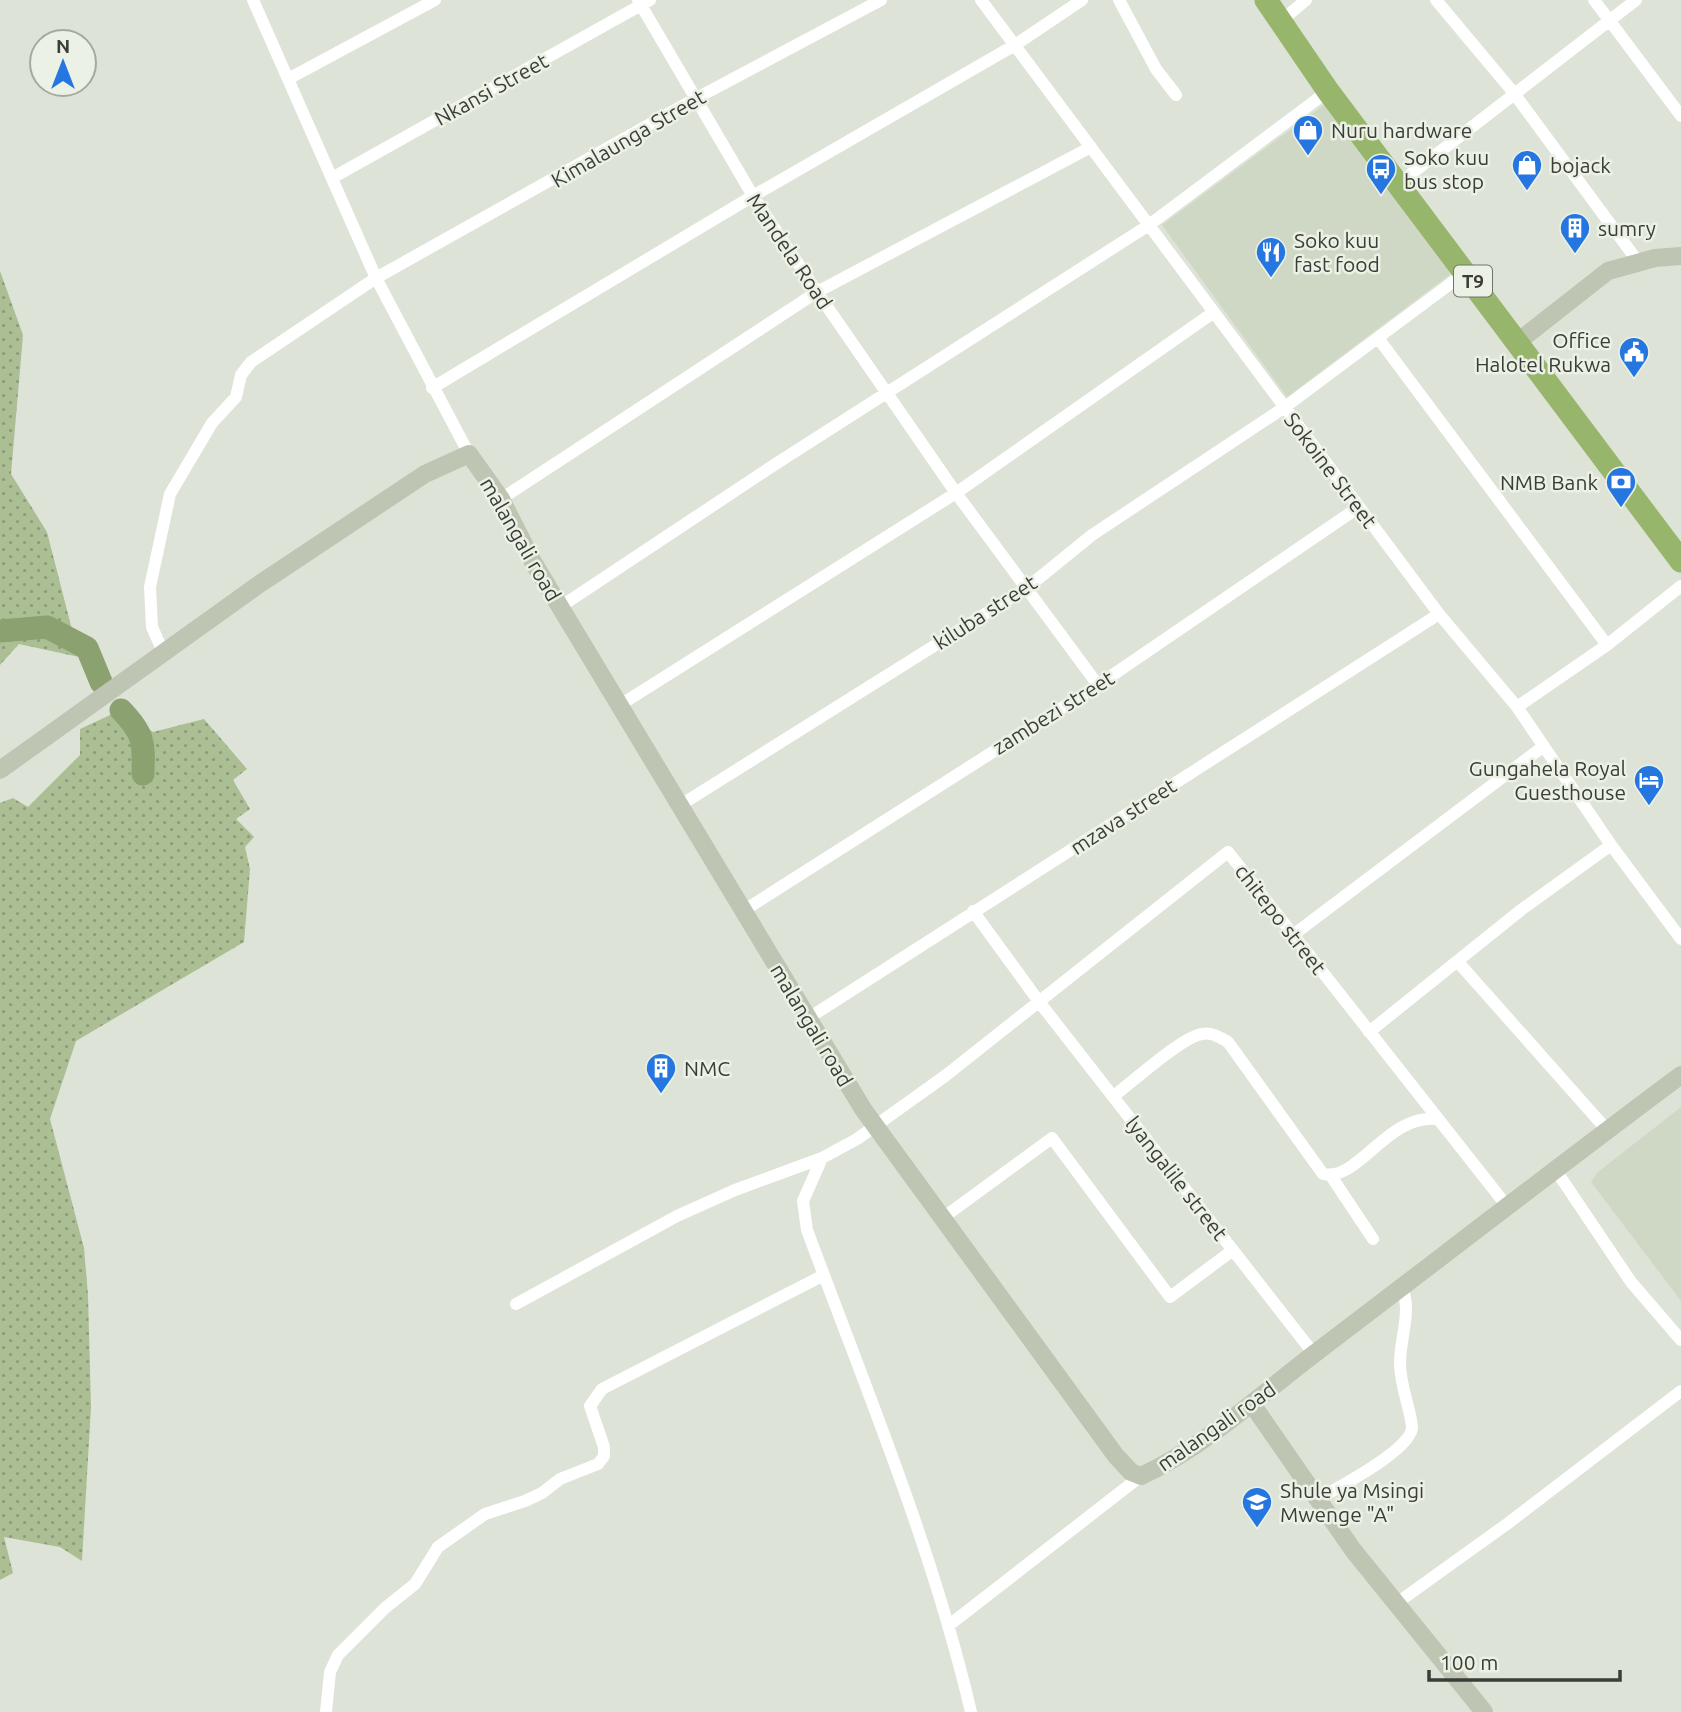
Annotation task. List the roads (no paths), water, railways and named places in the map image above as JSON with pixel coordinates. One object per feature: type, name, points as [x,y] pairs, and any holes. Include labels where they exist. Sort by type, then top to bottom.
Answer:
[{"type":"highway","name":"T9","points":[[1266,0],[1328,91],[1519,341],[1681,561]]},
{"type":"street","points":[[253,0],[376,278],[468,454]]},
{"type":"street","points":[[288,79],[435,0]]},
{"type":"street","name":"Kimalaunga Street","points":[[164,654],[152,627],[150,587],[172,487],[212,423],[236,397],[243,370],[263,353],[311,324],[376,278],[693,100],[881,0]]},
{"type":"street","name":"Sokoine Street","points":[[981,0],[1439,614],[1517,707],[1611,845],[1681,939]]},
{"type":"street","points":[[432,388],[752,197],[1015,46],[1082,0]]},
{"type":"street","points":[[1119,0],[1156,69],[1175,95]]},
{"type":"street","points":[[1281,21],[1306,0]]},
{"type":"street","points":[[1436,0],[1513,92],[1639,263]]},
{"type":"street","points":[[1594,0],[1681,116]]},
{"type":"street","points":[[1398,184],[1513,92],[1636,0]]},
{"type":"street","name":"Mandela Road","points":[[642,2],[693,100],[752,197],[956,493]]},
{"type":"street","name":"Nkansi Street","points":[[332,178],[642,2]]},
{"type":"street","points":[[560,607],[774,465],[1149,225],[1328,91]]},
{"type":"street","points":[[500,499],[817,292],[1091,147]]},
{"type":"street","points":[[1519,341],[1608,271],[1681,256]]},
{"type":"street","name":"kiluba street","points":[[679,806],[1027,587],[1092,535],[1284,407],[1466,272]]},
{"type":"street","points":[[620,705],[956,493],[1214,312]]},
{"type":"street","points":[[1378,338],[1607,645]]},
{"type":"street","name":"malangali road","points":[[0,770],[258,585],[380,503],[454,458],[468,454],[500,499],[560,607],[679,806],[807,1019],[876,1126],[1116,1456],[1131,1472],[1141,1476],[1161,1467],[1252,1404],[1506,1205],[1681,1075]]},
{"type":"street","points":[[956,493],[1098,685]]},
{"type":"street","name":"zambezi street","points":[[743,911],[1098,685],[1359,507]]},
{"type":"street","points":[[1517,707],[1607,645],[1681,586]]},
{"type":"street","name":"mzava street","points":[[807,1019],[1439,614]]},
{"type":"street","points":[[1293,935],[1544,746]]},
{"type":"street","points":[[1369,1031],[1521,910],[1611,845]]},
{"type":"street","name":"chitepo street","points":[[516,1304],[677,1216],[735,1190],[822,1158],[876,1126],[1040,1003],[1231,848],[1293,935],[1506,1205]]},
{"type":"street","name":"lyangalile street","points":[[973,911],[1040,1003],[1314,1354]]},
{"type":"street","points":[[1458,962],[1607,1130]]},
{"type":"street","points":[[1114,1096],[1186,1041],[1200,1034],[1213,1034],[1228,1042],[1313,1164],[1323,1174],[1331,1176],[1342,1173],[1412,1120],[1438,1119]]},
{"type":"street","points":[[944,1217],[1052,1138],[1170,1297],[1233,1250]]},
{"type":"street","points":[[822,1158],[803,1201],[807,1230],[898,1470],[948,1626],[971,1712]]},
{"type":"street","points":[[1555,1169],[1631,1282],[1681,1340]]},
{"type":"street","points":[[1331,1176],[1373,1239]]},
{"type":"street","points":[[326,1712],[330,1672],[338,1654],[385,1608],[415,1584],[438,1547],[485,1514],[525,1501],[542,1493],[560,1479],[598,1464],[604,1456],[604,1447],[590,1406],[602,1389],[824,1275]]},
{"type":"street","points":[[1317,1500],[1399,1449],[1411,1437],[1412,1428],[1400,1379],[1406,1307],[1402,1288]]},
{"type":"street","points":[[1397,1603],[1507,1524],[1681,1391]]},
{"type":"street","points":[[1252,1404],[1317,1500],[1484,1712]]},
{"type":"street","points":[[948,1626],[1141,1476]]},
{"type":"waterway","points":[[0,631],[47,627],[87,648],[101,682]]},
{"type":"waterway","points":[[121,710],[134,725],[141,739],[143,774]]},
{"type":"place","name":"Nuru hardware","points":[[1308,157]]},
{"type":"place","name":"bojack","points":[[1527,192]]},
{"type":"place","name":"Soko kuu bus stop","points":[[1381,196]]},
{"type":"place","name":"sumry","points":[[1575,255]]},
{"type":"place","name":"Soko kuu fast food","points":[[1271,279]]},
{"type":"place","name":"Office Halotel Rukwa","points":[[1634,379]]},
{"type":"place","name":"NMB Bank","points":[[1621,509]]},
{"type":"place","name":"Gungahela Royal Guesthouse","points":[[1649,807]]},
{"type":"place","name":"NMC","points":[[661,1095]]},
{"type":"place","name":"Shule ya Msingi Mwenge \"A\"","points":[[1257,1529]]}]
